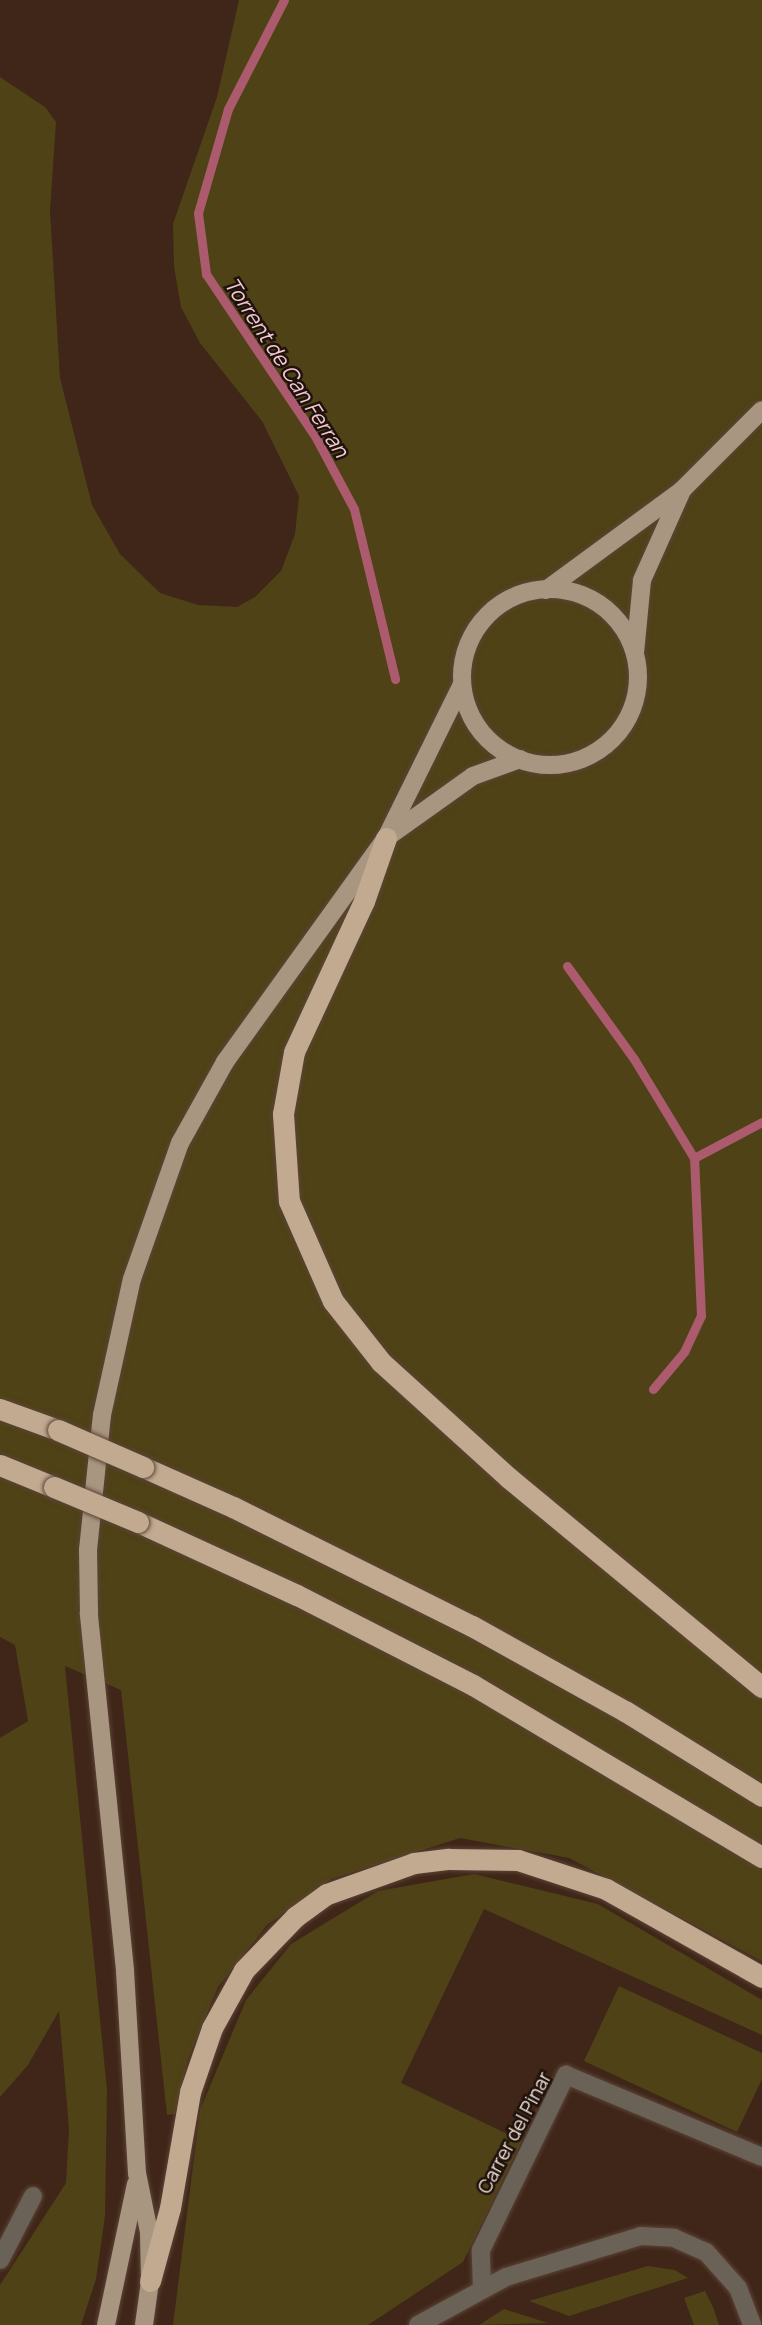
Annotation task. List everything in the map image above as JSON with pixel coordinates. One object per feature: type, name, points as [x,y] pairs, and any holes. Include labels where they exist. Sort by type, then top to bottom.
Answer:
[{"type":"highway","points":[[386,838],[364,901],[294,1052],[283,1114],[289,1201],[333,1301],[381,1363],[509,1478],[762,1687]]},
{"type":"highway","points":[[0,1409],[58,1430],[233,1507],[472,1626],[762,1796]]},
{"type":"highway","points":[[0,1465],[138,1522],[297,1595],[473,1685],[762,1857]]},
{"type":"highway","points":[[150,2281],[170,2208],[190,2092],[212,2028],[244,1970],[295,1917],[327,1894],[414,1863],[449,1859],[518,1860],[606,1889],[762,1977]]},
{"type":"main road","points":[[546,590],[682,491],[762,410]]},
{"type":"main road","points":[[462,684],[478,728],[502,751],[520,760],[544,765],[572,762],[613,738],[634,703],[635,653],[642,580],[682,491]]},
{"type":"main road","points":[[144,2325],[150,2281],[149,2232],[138,2173],[125,1970],[89,1613],[88,1550],[102,1415],[132,1279],[180,1143],[225,1062],[386,838],[462,684],[470,641],[488,614],[515,596],[561,589],[597,602],[616,618],[635,653]]},
{"type":"main road","points":[[386,838],[473,776],[520,760]]},
{"type":"main road","points":[[106,2325],[119,2279],[138,2173]]},
{"type":"street","name":"Carrer del Pinar","points":[[482,2288],[481,2250],[566,2075],[762,2157]]},
{"type":"street","points":[[0,2260],[33,2196]]},
{"type":"street","points":[[418,2325],[482,2288],[624,2238],[674,2238],[706,2252],[729,2274],[752,2325]]},
{"type":"shaded area","points":[[239,0],[762,0],[762,1961],[569,1858],[460,1838],[331,1879],[267,1925],[218,1987],[188,2059],[175,2114],[167,2115],[121,1690],[65,1666],[107,2090],[105,2216],[96,2279],[81,2325],[0,2325],[0,2285],[66,2183],[69,2129],[59,2011],[28,2065],[0,2097],[0,1738],[28,1721],[15,1645],[0,1637],[0,77],[45,107],[56,122],[50,211],[60,378],[92,505],[120,554],[160,593],[198,605],[237,607],[255,597],[281,571],[295,534],[299,496],[262,421],[200,343],[181,307],[174,267],[173,224],[217,97]]},
{"type":"shaded area","points":[[474,1874],[598,1904],[762,2000],[762,2035],[484,1909],[401,2083],[522,2141],[463,2262],[368,2325],[173,2325],[200,2110],[246,2000],[291,1944],[378,1891]]},
{"type":"shaded area","points":[[619,1986],[762,2053],[762,2079],[737,2132],[584,2061]]},
{"type":"shaded area","points":[[648,2266],[675,2270],[688,2278],[569,2316],[529,2301]]},
{"type":"shaded area","points":[[705,2291],[719,2325],[694,2325],[684,2298]]},
{"type":"shaded area","points":[[504,2309],[548,2323],[479,2325]]},
{"type":"waterway","name":"Torrent de Can Ferran","points":[[284,0],[228,109],[198,213],[206,274],[315,436],[354,509],[395,679]]},
{"type":"waterway","points":[[567,966],[634,1059],[694,1158]]},
{"type":"waterway","name":"Torrent de Can Ferran","points":[[653,1389],[684,1352],[701,1316],[694,1158],[762,1122]]}]
